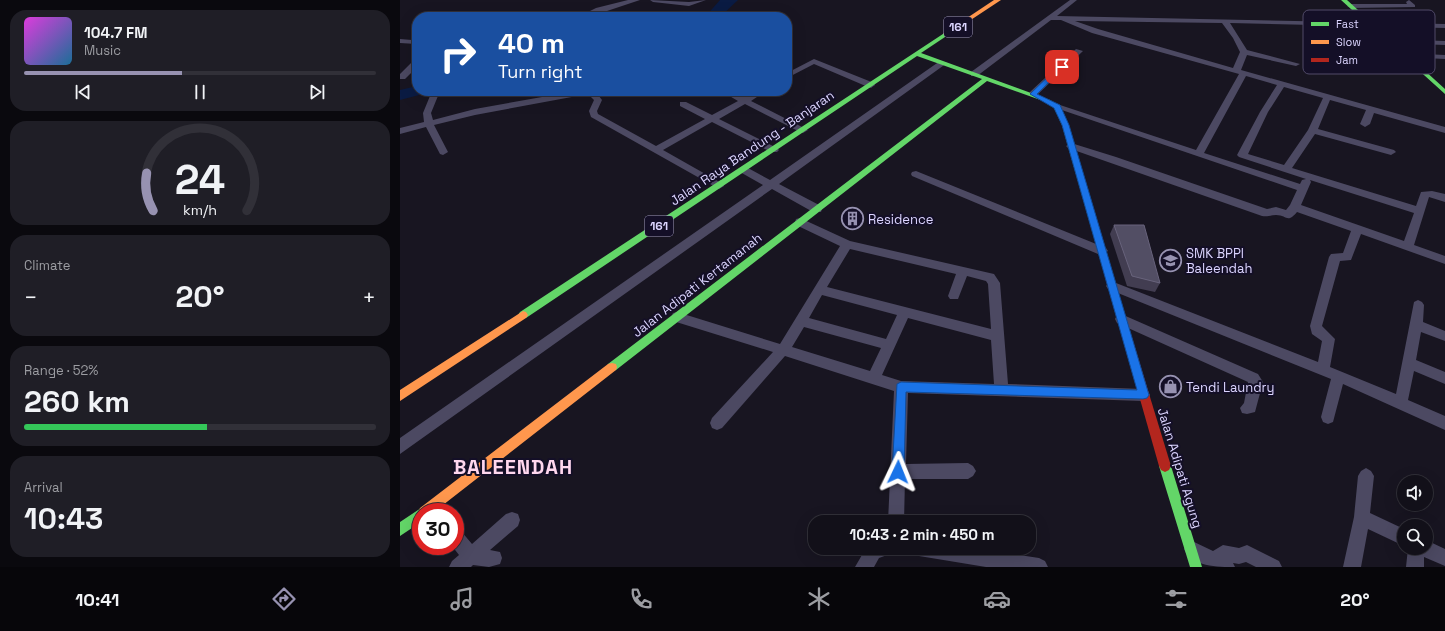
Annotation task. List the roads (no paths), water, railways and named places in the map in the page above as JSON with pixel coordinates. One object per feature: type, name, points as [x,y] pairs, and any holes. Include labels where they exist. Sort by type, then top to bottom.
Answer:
[{"type":"main road","name":"Jalan Raya Bandung - Banjaran","points":[[400,396],[744,170],[998,0]]},
{"type":"main road","points":[[1344,0],[1355,10]]},
{"type":"main road","points":[[917,54],[1033,94],[1057,107]]},
{"type":"main road","points":[[1426,74],[1445,92]]},
{"type":"main road","name":"Jalan Adipati Kertamanah","points":[[437,503],[986,78]]},
{"type":"main road","name":"Jalan Adipati Agung","points":[[1057,107],[1071,146],[1143,395],[1196,567]]},
{"type":"main road","name":"Jalan Adipati Kertamanah","points":[[400,530],[412,522]]},
{"type":"street","points":[[594,12],[637,0]]},
{"type":"street","points":[[653,0],[689,4],[703,0]]},
{"type":"street","points":[[974,74],[1074,0]]},
{"type":"street","points":[[1351,6],[1413,6],[1409,2]]},
{"type":"street","points":[[599,10],[604,12]]},
{"type":"street","points":[[1050,18],[1180,24],[1225,22],[1303,23]]},
{"type":"street","points":[[1064,19],[1095,31],[1445,130]]},
{"type":"street","points":[[1199,153],[1240,72],[1244,52],[1237,38],[1225,22]]},
{"type":"street","points":[[1435,26],[1445,26]]},
{"type":"street","points":[[400,40],[412,42]]},
{"type":"street","points":[[1435,43],[1445,43]]},
{"type":"street","points":[[1033,94],[1079,51]]},
{"type":"street","points":[[1244,52],[1296,64]]},
{"type":"street","points":[[1435,56],[1445,57]]},
{"type":"street","points":[[792,73],[814,61],[871,85]]},
{"type":"street","points":[[400,448],[944,63]]},
{"type":"street","points":[[401,77],[412,67]]},
{"type":"street","points":[[792,67],[798,70]]},
{"type":"street","points":[[401,77],[412,75]]},
{"type":"street","points":[[1282,83],[1264,112],[1242,155],[1419,211]]},
{"type":"street","points":[[435,96],[427,113],[429,125],[443,152]]},
{"type":"street","points":[[400,131],[429,125],[475,112],[563,96]]},
{"type":"street","points":[[595,96],[598,100],[593,111],[594,115],[719,186]]},
{"type":"street","points":[[735,96],[803,130]]},
{"type":"street","points":[[656,150],[754,96]]},
{"type":"street","points":[[1287,168],[1313,130],[1328,96]]},
{"type":"street","points":[[684,104],[715,118],[774,150]]},
{"type":"street","points":[[1057,107],[1304,188]]},
{"type":"street","points":[[1366,124],[1371,109]]},
{"type":"street","points":[[1313,130],[1391,152]]},
{"type":"street","points":[[1071,146],[1113,158],[1266,213],[1276,211],[1288,215],[1295,207],[1309,175]]},
{"type":"street","points":[[744,170],[817,210]]},
{"type":"street","points":[[916,174],[1102,251]]},
{"type":"street","points":[[1408,247],[1426,193],[1445,198]]},
{"type":"street","points":[[1295,207],[1445,260]]},
{"type":"street","points":[[800,222],[847,244],[988,276],[993,280],[1001,390]]},
{"type":"street","points":[[1323,370],[1329,340],[1318,330],[1316,326],[1335,257],[1347,257],[1357,230]]},
{"type":"street","points":[[717,423],[783,350],[847,244]]},
{"type":"street","points":[[954,296],[963,270]]},
{"type":"street","points":[[1112,286],[1402,402],[1445,423]]},
{"type":"street","points":[[820,290],[996,336]]},
{"type":"street","points":[[1402,402],[1416,325],[1418,305]]},
{"type":"street","points":[[873,379],[905,312]]},
{"type":"street","points":[[677,317],[901,387],[1143,395]]},
{"type":"street","points":[[1121,319],[1252,378],[1256,382],[1250,407],[1247,408]]},
{"type":"street","points":[[801,321],[889,345]]},
{"type":"street","points":[[1416,325],[1445,336]]},
{"type":"street","points":[[1409,363],[1445,378]]},
{"type":"street","points":[[1328,417],[1338,376]]},
{"type":"street","points":[[896,515],[901,387]]},
{"type":"street","points":[[898,472],[968,471]]},
{"type":"street","points":[[1352,567],[1362,517],[1366,476]]},
{"type":"street","points":[[1362,517],[1397,534]]},
{"type":"street","points":[[458,567],[512,520]]},
{"type":"street","points":[[464,548],[470,556],[482,560],[494,558]]},
{"type":"street","points":[[1191,548],[1221,564],[1224,553],[1239,556],[1247,553],[1273,567]]},
{"type":"street","points":[[1433,552],[1445,558]]},
{"type":"street","points":[[864,567],[872,555]]},
{"type":"street","points":[[963,555],[1039,567]]},
{"type":"street","points":[[1414,567],[1415,555]]},
{"type":"waterway","points":[[717,12],[726,2],[731,0]]},
{"type":"waterway","points":[[400,95],[412,92]]},
{"type":"place","name":"Residence","points":[[853,219]]},
{"type":"place","name":"SMK BPPI Baleendah","points":[[1170,260]]},
{"type":"place","name":"Tendi Laundry","points":[[1170,387]]},
{"type":"district","name":"BALEENDAH","points":[[513,467]]}]
